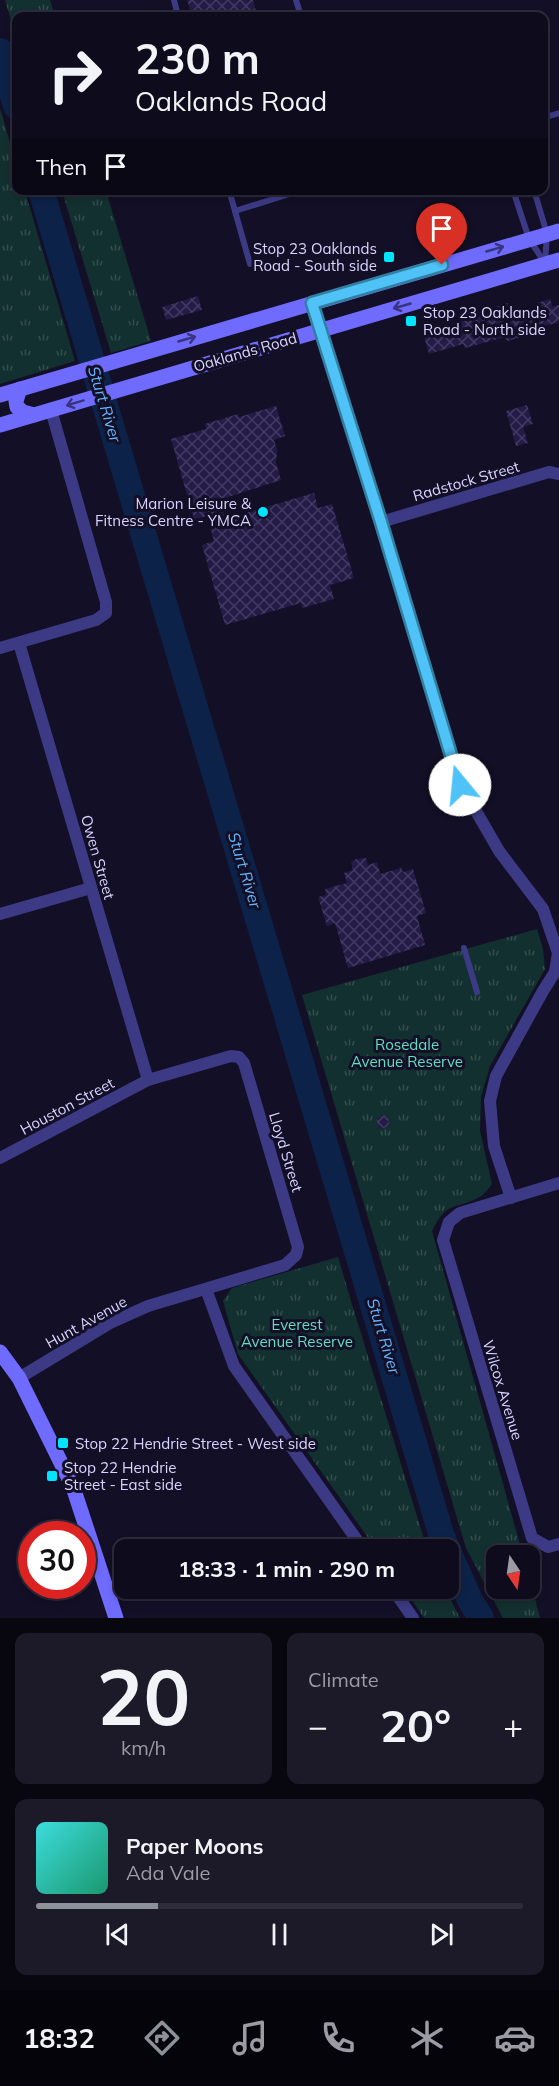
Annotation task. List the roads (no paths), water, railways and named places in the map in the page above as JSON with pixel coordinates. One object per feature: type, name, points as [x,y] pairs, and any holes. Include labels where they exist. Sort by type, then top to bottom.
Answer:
[{"type":"main road","name":"Oaklands Road","points":[[0,395],[553,232]]},
{"type":"main road","name":"Oaklands Road","points":[[0,425],[552,262]]},
{"type":"main road","points":[[20,389],[16,401],[17,407],[23,412],[34,415]]},
{"type":"main road","points":[[0,1352],[19,1378],[73,1487],[116,1618]]},
{"type":"street","points":[[312,303],[460,785],[499,851],[543,909],[558,953],[557,971],[496,1076],[490,1101],[494,1146],[511,1198],[559,1182]]},
{"type":"street","points":[[0,648],[96,620],[106,613],[106,602],[51,410]]},
{"type":"street","name":"Radstock Street","points":[[381,522],[549,472],[559,474]]},
{"type":"street","name":"Owen Street","points":[[19,643],[148,1080]]},
{"type":"street","points":[[0,914],[91,888]]},
{"type":"street","name":"Lloyd Street","points":[[148,1080],[231,1056],[239,1057],[243,1063],[298,1246],[297,1255],[285,1265],[206,1288]]},
{"type":"street","name":"Houston Street","points":[[0,1158],[148,1080]]},
{"type":"street","name":"Wilcox Avenue","points":[[511,1198],[460,1213],[449,1222],[443,1240],[532,1538],[548,1547],[559,1544]]},
{"type":"street","points":[[206,1288],[234,1366],[356,1539]]},
{"type":"street","name":"Hunt Avenue","points":[[19,1378],[110,1323],[148,1306],[206,1288]]},
{"type":"street","points":[[400,1599],[413,1618]]},
{"type":"lane","points":[[230,195],[250,264]]},
{"type":"lane","points":[[235,211],[286,195]]},
{"type":"lane","points":[[515,195],[529,239],[552,262]]},
{"type":"lane","points":[[536,195],[553,232],[552,262]]},
{"type":"lane","points":[[464,948],[477,992]]},
{"type":"waterway","name":"Sturt River","points":[[0,51],[12,92]]},
{"type":"waterway","name":"Sturt River","points":[[42,195],[443,1539]]},
{"type":"waterway","name":"Sturt River","points":[[459,1576],[481,1618]]},
{"type":"place","name":"Stop 23 Oaklands Road - South side","points":[[389,257]]},
{"type":"place","name":"Stop 23 Oaklands Road - North side","points":[[411,321]]},
{"type":"place","name":"Marion Leisure & Fitness Centre - YMCA","points":[[263,512]]},
{"type":"place","name":"Stop 22 Hendrie Street - West side","points":[[63,1443]]},
{"type":"place","name":"Stop 22 Hendrie Street - East side","points":[[52,1476]]},
{"type":"park label","name":"Rosedale Avenue Reserve","points":[[407,1052]]},
{"type":"park label","name":"Everest Avenue Reserve","points":[[297,1332]]}]
